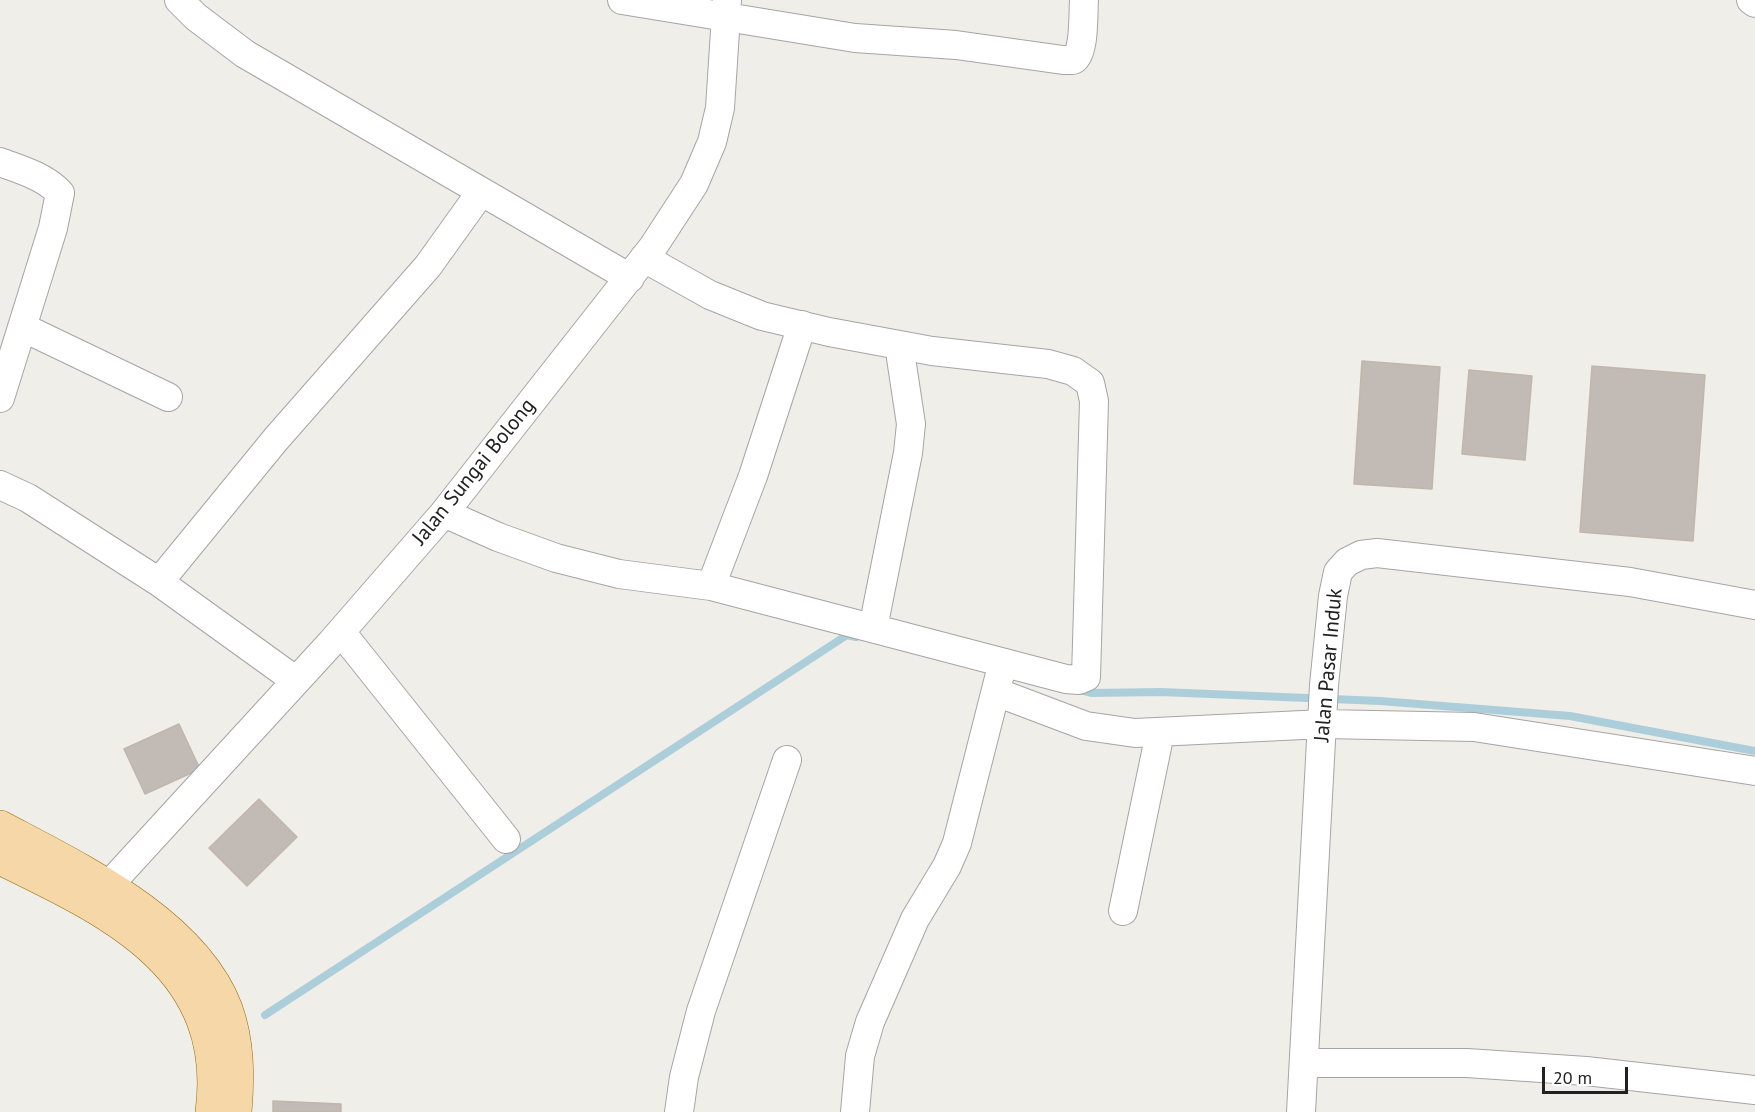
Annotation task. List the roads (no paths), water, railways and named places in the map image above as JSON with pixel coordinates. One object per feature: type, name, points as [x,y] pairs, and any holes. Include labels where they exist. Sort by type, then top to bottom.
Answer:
[{"type":"main road","points":[[0,827],[109,885],[172,934],[190,952],[213,984],[226,1008],[235,1042],[238,1078],[235,1112]]},
{"type":"main road","points":[[0,858],[79,897],[109,915],[156,951],[174,970],[194,1001],[203,1021],[213,1059],[212,1112]]},
{"type":"street","points":[[179,0],[196,17],[245,54],[481,192],[637,268],[762,316],[932,351],[1048,364],[1073,371],[1090,383],[1094,401],[1086,677],[1080,680],[1066,680],[1000,674]]},
{"type":"street","points":[[622,0],[726,9],[855,38],[956,45],[1072,60],[1078,56],[1081,47],[1084,0]]},
{"type":"street","points":[[1751,0],[1755,3]]},
{"type":"street","name":"Jalan Sungai Bolong","points":[[109,885],[341,632],[444,513],[637,268],[694,184],[712,142],[720,108],[726,9]]},
{"type":"street","points":[[0,162],[38,177],[51,184],[60,193],[53,228],[0,398]]},
{"type":"street","points":[[159,582],[276,439],[428,266],[481,192]]},
{"type":"street","points":[[711,586],[753,476],[802,325]]},
{"type":"street","points":[[22,327],[168,397]]},
{"type":"street","points":[[873,628],[908,453],[911,424],[899,345]]},
{"type":"street","points":[[0,485],[28,498],[159,582],[295,680]]},
{"type":"street","points":[[444,513],[498,537],[556,558],[619,574],[711,586],[873,628],[1000,674],[1086,726],[1135,733],[1160,733],[1324,707],[1474,727],[1755,771]]},
{"type":"street","name":"Jalan Pasar Induk","points":[[1301,1112],[1324,707],[1333,596],[1338,572],[1347,562],[1361,555],[1377,553],[1630,582],[1755,605]]},
{"type":"street","points":[[341,632],[506,839]]},
{"type":"street","points":[[855,1112],[861,1056],[870,1022],[915,919],[947,866],[957,843],[1000,674]]},
{"type":"street","points":[[1123,911],[1160,733]]},
{"type":"street","points":[[679,1112],[684,1077],[701,1011],[787,760]]},
{"type":"street","points":[[1304,1063],[1467,1063],[1586,1071],[1755,1090]]},
{"type":"waterway","points":[[265,1015],[847,635],[856,637]]},
{"type":"waterway","points":[[1076,689],[1091,693],[1161,692],[1380,701],[1570,716],[1755,751]]}]
